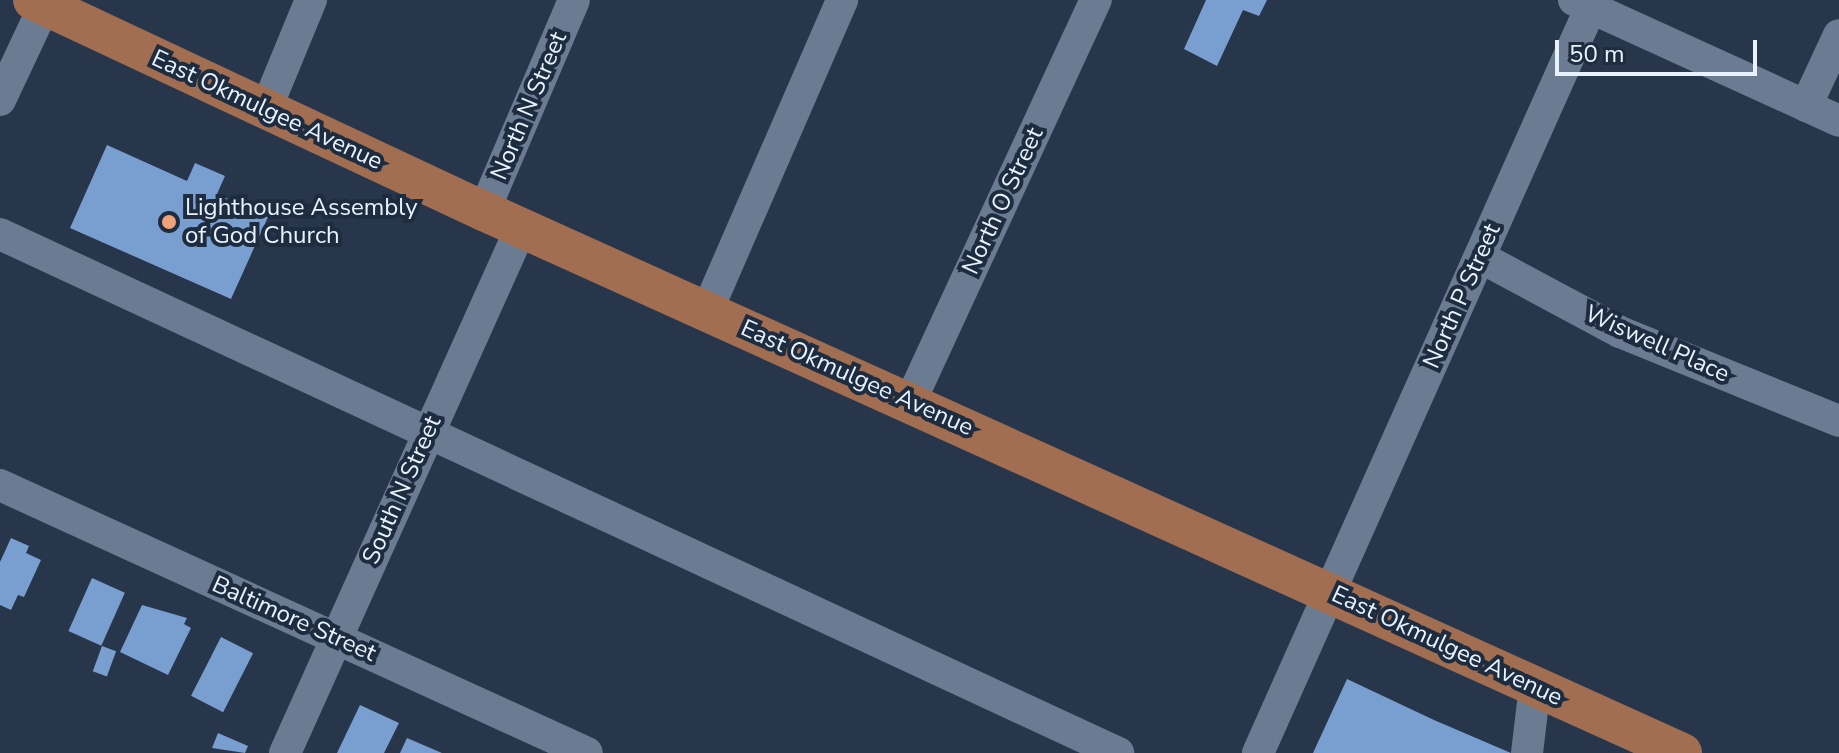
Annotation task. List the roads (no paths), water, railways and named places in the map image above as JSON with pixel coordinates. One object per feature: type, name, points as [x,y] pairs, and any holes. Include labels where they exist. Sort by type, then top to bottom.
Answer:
[{"type":"main road","name":"East Okmulgee Avenue","points":[[41,2],[521,228],[1682,753]]},
{"type":"street","points":[[266,109],[311,0]]},
{"type":"street","name":"North N Street","points":[[484,211],[574,0]]},
{"type":"street","points":[[707,311],[842,0]]},
{"type":"street","name":"North O Street","points":[[910,402],[1096,0]]},
{"type":"street","points":[[0,100],[41,2]]},
{"type":"street","points":[[1586,2],[1839,121]]},
{"type":"street","name":"North P Street","points":[[1258,753],[1480,257],[1586,2]]},
{"type":"street","points":[[1806,106],[1839,35]]},
{"type":"street","name":"South N Street","points":[[285,753],[521,228]]},
{"type":"street","points":[[0,234],[429,430],[1118,753]]},
{"type":"street","name":"Wiswell Place","points":[[1480,257],[1620,332],[1839,421]]},
{"type":"street","name":"Baltimore Street","points":[[0,485],[587,753]]},
{"type":"street","points":[[1527,753],[1535,686]]},
{"type":"place","name":"Lighthouse Assembly of God Church","points":[[169,222]]}]
